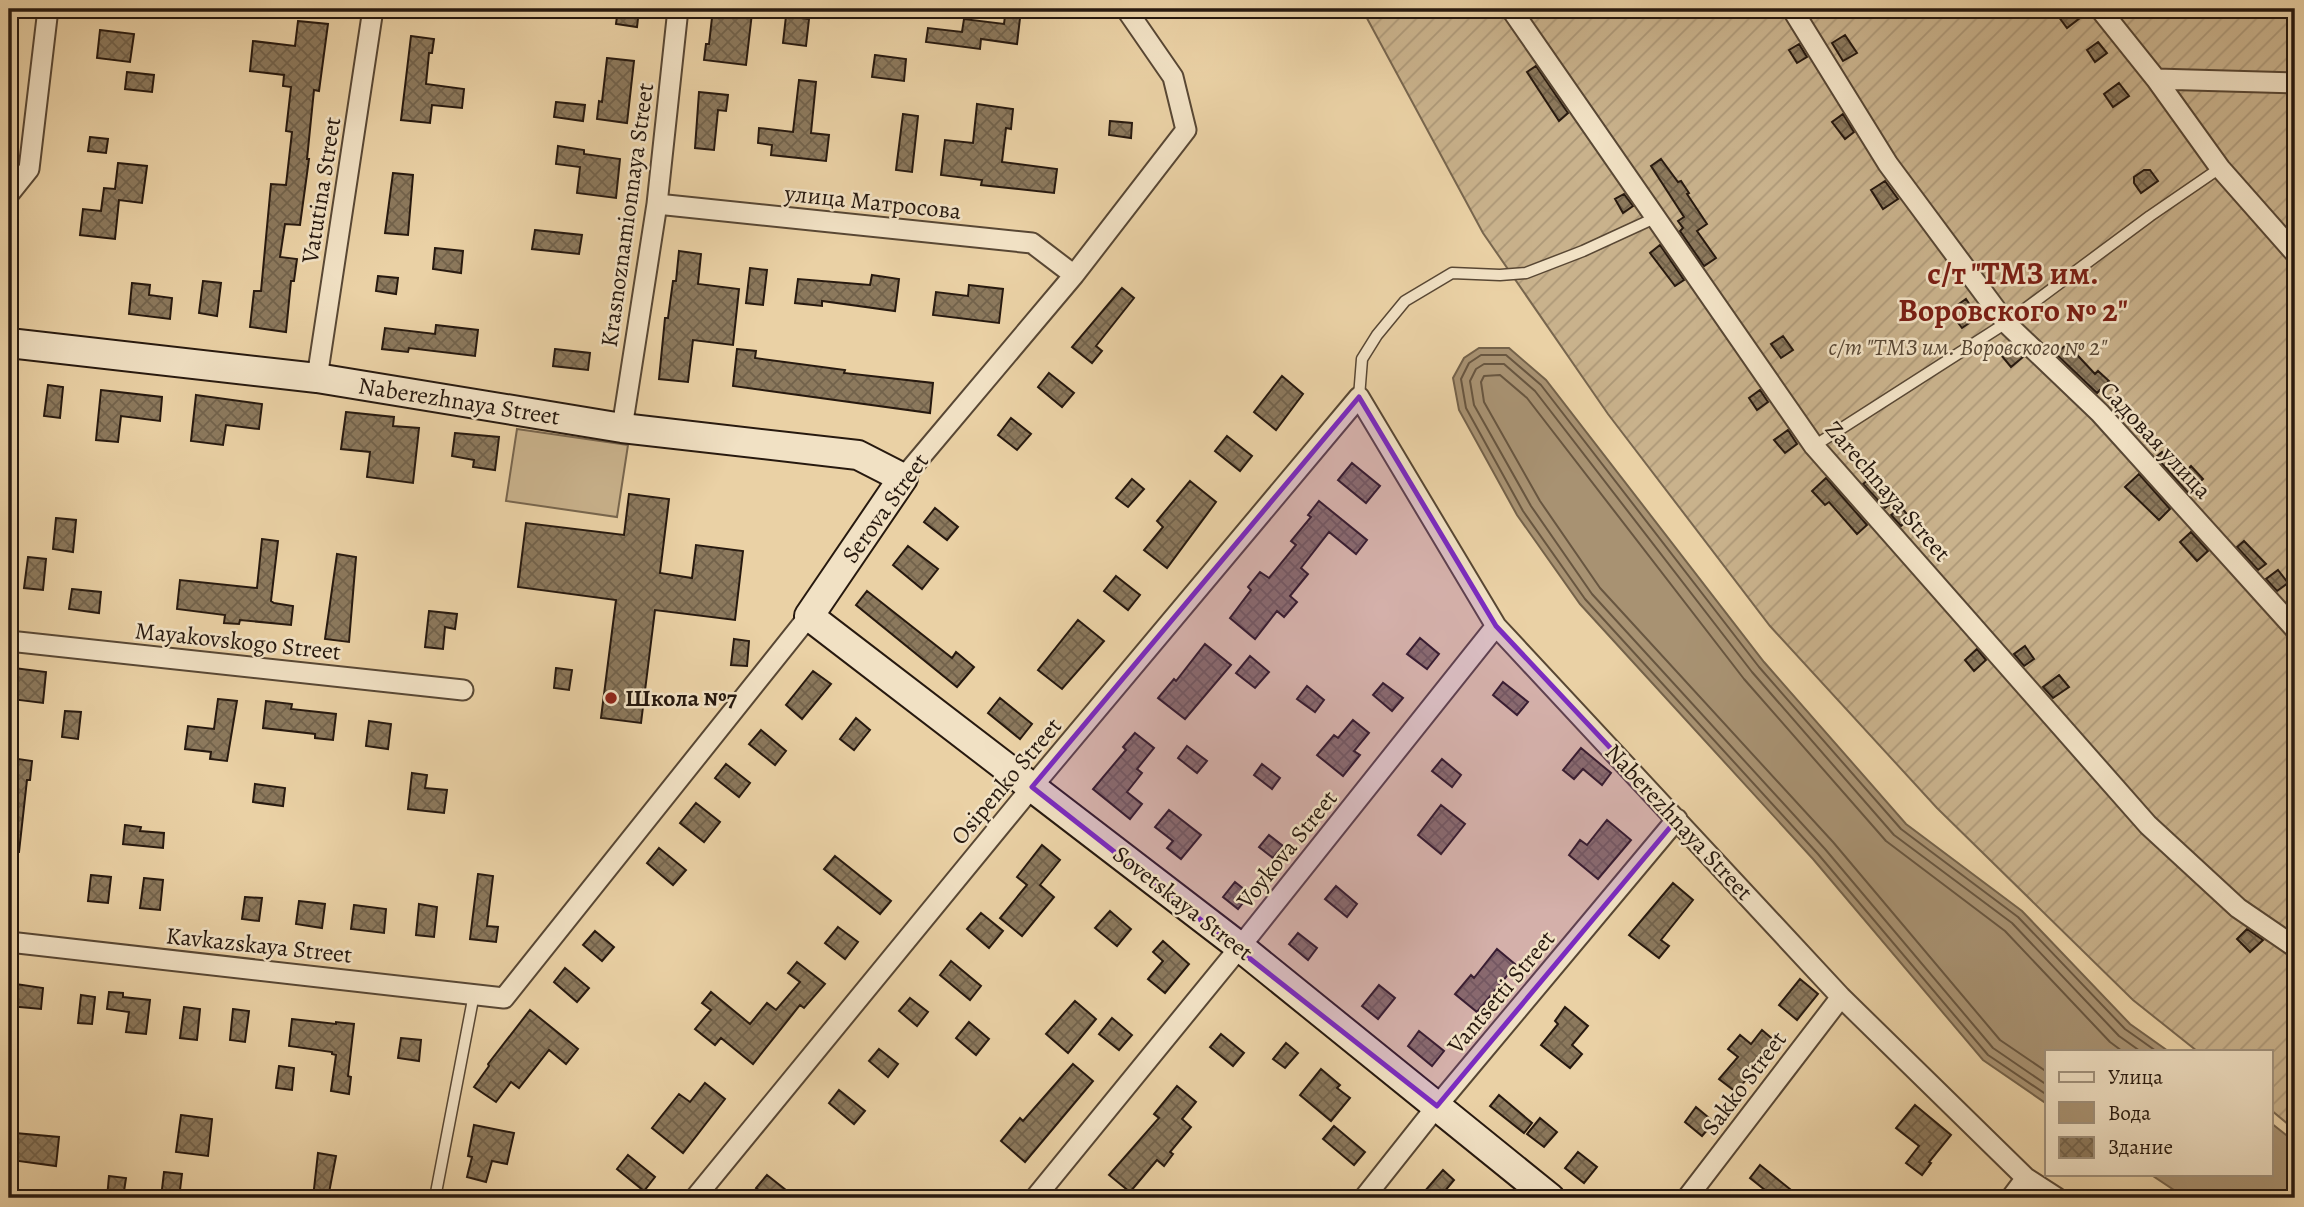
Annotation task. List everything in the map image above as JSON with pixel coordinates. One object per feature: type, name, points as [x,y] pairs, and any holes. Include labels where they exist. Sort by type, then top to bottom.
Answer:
[{"type":"street","points":[[9,194],[29,169],[48,9]]},
{"type":"street","name":"Vatutina Street","points":[[317,378],[373,9]]},
{"type":"street","name":"Krasnoznamionnaya Street","points":[[622,428],[657,204],[678,9]]},
{"type":"street","name":"Serova Street","points":[[504,998],[809,616],[903,478],[1074,275],[1186,130],[1172,77],[1126,9]]},
{"type":"street","name":"Zarechnaya Street","points":[[1511,9],[1658,217],[1814,446],[2148,825],[2238,908],[2295,947]]},
{"type":"street","name":"Садовая улица","points":[[1792,9],[1888,164],[2006,323],[2100,413],[2295,629]]},
{"type":"street","points":[[2100,9],[2156,79],[2220,168],[2295,253]]},
{"type":"street","points":[[2156,79],[2295,83]]},
{"type":"street","name":"улица Матросова","points":[[657,204],[1032,243],[1074,275]]},
{"type":"street","name":"Naberezhnaya Street","points":[[9,343],[317,378],[622,428],[858,455],[903,478]]},
{"type":"street","name":"Naberezhnaya Street","points":[[1359,397],[1496,626],[1840,997],[2026,1178],[2057,1198]]},
{"type":"street","name":"Osipenko Street","points":[[695,1198],[1032,787],[1359,397]]},
{"type":"street","name":"Sovetskaya Street","points":[[809,616],[1240,947],[1549,1198]]},
{"type":"street","name":"Voykova Street","points":[[1035,1198],[1240,947],[1496,626]]},
{"type":"street","name":"Mayakovskogo Street","points":[[9,642],[463,690]]},
{"type":"street","name":"Vantsetti Street","points":[[1364,1198],[1437,1106],[1677,819]]},
{"type":"street","name":"Kavkazskaya Street","points":[[9,942],[504,998]]},
{"type":"street","name":"Sakko Street","points":[[1687,1198],[1840,997]]},
{"type":"street","points":[[2011,1198],[2026,1178]]},
{"type":"lane","points":[[1814,446],[2006,323],[2150,216],[2220,168]]},
{"type":"lane","points":[[1359,397],[1363,359],[1377,334],[1405,301],[1452,273],[1526,273],[1658,217]]},
{"type":"lane","points":[[435,1198],[474,993]]},
{"type":"highlighted area","points":[[1359,397],[1496,626],[1677,819],[1437,1106],[1032,787]]},
{"type":"green space","name":"с/т \"ТМЗ им. Воровского № 2\"","points":[[1362,9],[2295,9],[2295,1130],[2272,1111],[2272,1050],[2196,1050],[2133,1000],[1937,808],[1770,626],[1608,414],[1483,233]]},
{"type":"green space","points":[[517,429],[628,445],[617,517],[506,501]]},
{"type":"water","points":[[1479,348],[1509,348],[1546,380],[1764,662],[1906,824],[2022,911],[2130,1024],[2167,1050],[2045,1050],[2045,1103],[1983,1060],[1813,859],[1580,604],[1517,515],[1459,410],[1453,378],[1464,358]]},
{"type":"water","points":[[2272,1124],[2295,1142],[2295,1198],[2186,1198],[2153,1176],[2272,1176]]},
{"type":"building","points":[[618,9],[639,10],[637,27],[616,24]]},
{"type":"building","points":[[713,9],[752,13],[746,65],[704,60],[706,44],[709,44]]},
{"type":"building","points":[[2053,9],[2073,9],[2080,18],[2067,28]]},
{"type":"building","points":[[786,16],[809,19],[806,46],[783,43]]},
{"type":"building","points":[[1005,16],[1020,18],[1017,44],[981,39],[980,49],[926,42],[928,28],[962,32],[964,19],[1004,24]]},
{"type":"building","points":[[298,21],[328,24],[319,91],[314,90],[309,159],[300,225],[285,224],[280,257],[297,259],[294,281],[291,281],[286,332],[250,327],[254,291],[261,291],[271,184],[286,185],[292,132],[286,131],[291,87],[283,86],[284,75],[250,71],[253,41],[295,46]]},
{"type":"building","points":[[100,30],[134,34],[130,62],[97,58]]},
{"type":"building","points":[[1845,35],[1857,53],[1843,61],[1832,43]]},
{"type":"building","points":[[411,36],[434,39],[432,53],[429,53],[426,84],[464,89],[462,108],[432,105],[430,123],[401,120]]},
{"type":"building","points":[[2098,42],[2107,53],[2095,62],[2087,50]]},
{"type":"building","points":[[1799,44],[1807,57],[1797,63],[1789,50]]},
{"type":"building","points":[[875,55],[906,59],[904,81],[872,77]]},
{"type":"building","points":[[607,58],[634,61],[627,123],[597,119],[599,101],[602,102]]},
{"type":"building","points":[[1536,66],[1568,113],[1559,121],[1527,72]]},
{"type":"building","points":[[127,72],[154,75],[152,92],[125,89]]},
{"type":"building","points":[[799,80],[816,82],[811,133],[829,135],[826,161],[771,155],[772,145],[758,143],[759,128],[793,132]]},
{"type":"building","points":[[2119,83],[2129,96],[2113,107],[2104,94]]},
{"type":"building","points":[[699,92],[728,95],[726,111],[718,110],[714,150],[695,148]]},
{"type":"building","points":[[556,102],[585,105],[583,121],[554,117]]},
{"type":"building","points":[[977,104],[1013,109],[1011,129],[1006,128],[1002,162],[1057,169],[1054,193],[981,185],[982,180],[941,175],[945,140],[973,143]]},
{"type":"building","points":[[903,114],[918,116],[912,172],[896,170]]},
{"type":"building","points":[[1843,114],[1854,132],[1845,139],[1832,122]]},
{"type":"building","points":[[1110,121],[1132,123],[1131,138],[1109,135]]},
{"type":"building","points":[[90,137],[108,139],[106,153],[88,151]]},
{"type":"building","points":[[558,146],[584,150],[584,154],[620,159],[616,198],[577,193],[580,167],[556,164]]},
{"type":"building","points":[[1661,159],[1678,182],[1681,181],[1707,224],[1697,231],[1716,258],[1704,266],[1680,231],[1683,228],[1678,221],[1684,217],[1651,166]]},
{"type":"building","points":[[118,163],[147,166],[142,203],[119,200],[115,239],[80,235],[83,209],[101,211],[104,188],[115,189]]},
{"type":"building","points":[[2144,170],[2150,170],[2158,181],[2141,193],[2134,183],[2134,177]]},
{"type":"building","points":[[393,173],[413,175],[408,235],[385,233]]},
{"type":"building","points":[[1885,181],[1898,199],[1883,209],[1871,190]]},
{"type":"building","points":[[1624,194],[1633,206],[1623,213],[1615,199]]},
{"type":"building","points":[[535,230],[582,235],[579,254],[532,249]]},
{"type":"building","points":[[1660,245],[1684,280],[1675,286],[1650,253]]},
{"type":"building","points":[[435,248],[463,251],[461,273],[433,269]]},
{"type":"building","points":[[679,251],[701,254],[698,284],[739,289],[733,345],[693,340],[688,382],[659,379],[665,318],[668,318],[673,281],[676,281]]},
{"type":"building","points":[[750,268],[767,270],[763,305],[746,303]]},
{"type":"building","points":[[872,275],[899,279],[895,311],[822,301],[822,306],[795,303],[798,279],[870,285]]},
{"type":"building","points":[[378,276],[398,278],[396,294],[376,291]]},
{"type":"building","points":[[203,281],[221,283],[217,316],[199,313]]},
{"type":"building","points":[[132,283],[150,285],[149,295],[172,298],[170,319],[129,314]]},
{"type":"building","points":[[969,285],[1003,289],[999,323],[933,315],[936,292],[968,296]]},
{"type":"building","points":[[1122,288],[1134,298],[1096,346],[1102,351],[1092,363],[1072,347]]},
{"type":"building","points":[[1966,299],[1978,317],[1962,328],[1949,311]]},
{"type":"building","points":[[436,325],[478,330],[475,356],[409,348],[408,352],[382,349],[385,328],[435,334]]},
{"type":"building","points":[[1783,336],[1793,350],[1781,358],[1771,344]]},
{"type":"building","points":[[2067,344],[2095,374],[2098,371],[2109,381],[2097,393],[2056,354]]},
{"type":"building","points":[[2012,346],[2023,357],[2011,367],[2001,355]]},
{"type":"building","points":[[555,349],[590,353],[588,370],[553,366]]},
{"type":"building","points":[[737,349],[756,351],[755,358],[845,370],[844,373],[933,383],[930,413],[733,386]]},
{"type":"building","points":[[1049,373],[1074,393],[1062,407],[1038,387]]},
{"type":"building","points":[[1282,376],[1303,394],[1276,430],[1254,412]]},
{"type":"building","points":[[48,385],[63,387],[60,418],[44,416]]},
{"type":"building","points":[[101,390],[162,397],[160,421],[121,416],[118,442],[96,440]]},
{"type":"building","points":[[1760,390],[1768,402],[1757,410],[1749,398]]},
{"type":"building","points":[[196,395],[262,404],[259,429],[226,425],[223,445],[191,441]]},
{"type":"building","points":[[346,412],[394,417],[393,426],[419,428],[413,483],[367,477],[370,452],[341,449]]},
{"type":"building","points":[[1011,418],[1031,434],[1017,450],[998,435]]},
{"type":"building","points":[[1788,430],[1797,444],[1785,453],[1774,440]]},
{"type":"building","points":[[455,433],[499,437],[495,470],[473,467],[474,460],[452,456]]},
{"type":"building","points":[[1227,436],[1252,456],[1240,471],[1215,451]]},
{"type":"building","points":[[2162,452],[2182,475],[2191,466],[2203,479],[2188,493],[2156,457]]},
{"type":"building","points":[[1352,463],[1380,486],[1366,503],[1338,480]]},
{"type":"building","points":[[2139,474],[2170,509],[2159,520],[2125,487]]},
{"type":"building","points":[[1826,478],[1867,525],[1857,534],[1829,502],[1825,505],[1812,491]]},
{"type":"building","points":[[1132,479],[1144,489],[1128,507],[1116,498]]},
{"type":"building","points":[[1869,479],[1890,504],[1885,508],[1863,484]]},
{"type":"building","points":[[1190,481],[1216,502],[1167,568],[1144,550],[1163,527],[1157,521]]},
{"type":"building","points":[[629,494],[669,499],[660,573],[692,578],[696,545],[743,551],[735,620],[655,610],[641,723],[601,718],[616,600],[518,587],[526,523],[624,535]]},
{"type":"building","points":[[1319,501],[1367,540],[1356,554],[1329,532],[1301,568],[1308,574],[1290,596],[1297,602],[1284,617],[1277,611],[1255,639],[1230,618],[1251,590],[1248,587],[1260,572],[1269,578],[1296,545],[1291,541],[1311,517],[1308,515]]},
{"type":"building","points":[[1901,507],[1910,518],[1901,526],[1891,515]]},
{"type":"building","points":[[935,508],[958,527],[947,540],[924,522]]},
{"type":"building","points":[[56,518],[76,520],[73,552],[53,549]]},
{"type":"building","points":[[2191,532],[2208,551],[2197,561],[2180,542]]},
{"type":"building","points":[[262,539],[278,541],[271,601],[293,606],[291,625],[240,620],[239,624],[224,623],[225,615],[177,609],[180,580],[257,588]]},
{"type":"building","points":[[2244,541],[2266,564],[2258,570],[2237,547]]},
{"type":"building","points":[[908,546],[938,569],[922,589],[893,565]]},
{"type":"building","points":[[337,554],[356,557],[349,642],[325,639]]},
{"type":"building","points":[[28,557],[46,559],[43,590],[24,588]]},
{"type":"building","points":[[2278,570],[2288,583],[2277,591],[2266,579]]},
{"type":"building","points":[[1116,576],[1140,595],[1128,610],[1104,591]]},
{"type":"building","points":[[72,589],[101,592],[99,613],[69,609]]},
{"type":"building","points":[[867,591],[952,658],[956,652],[974,667],[957,687],[856,605]]},
{"type":"building","points":[[429,611],[457,614],[455,629],[445,627],[443,649],[425,647]]},
{"type":"building","points":[[1078,620],[1104,641],[1062,689],[1038,670]]},
{"type":"building","points":[[1420,638],[1439,654],[1427,669],[1407,654]]},
{"type":"building","points":[[734,639],[749,641],[747,666],[731,665]]},
{"type":"building","points":[[1205,644],[1231,665],[1185,719],[1158,698],[1174,679],[1176,681]]},
{"type":"building","points":[[2025,646],[2034,659],[2024,666],[2014,654]]},
{"type":"building","points":[[1977,649],[1986,660],[1974,671],[1965,660]]},
{"type":"building","points":[[1250,656],[1269,672],[1255,688],[1236,673]]},
{"type":"building","points":[[14,668],[46,672],[43,703],[11,699]]},
{"type":"building","points":[[556,668],[572,670],[569,690],[554,688]]},
{"type":"building","points":[[813,671],[831,684],[802,719],[786,705]]},
{"type":"building","points":[[2059,675],[2069,687],[2053,698],[2043,687]]},
{"type":"building","points":[[1503,682],[1528,702],[1517,715],[1493,695]]},
{"type":"building","points":[[1383,683],[1403,698],[1392,711],[1373,695]]},
{"type":"building","points":[[1307,686],[1324,700],[1315,712],[1297,699]]},
{"type":"building","points":[[1000,698],[1032,724],[1020,739],[988,713]]},
{"type":"building","points":[[218,699],[237,701],[227,761],[210,759],[211,752],[185,749],[188,726],[214,729]]},
{"type":"building","points":[[266,701],[292,704],[291,709],[336,714],[333,740],[315,738],[315,734],[263,728]]},
{"type":"building","points":[[65,711],[81,712],[78,739],[62,737]]},
{"type":"building","points":[[856,718],[870,730],[854,750],[840,739]]},
{"type":"building","points":[[1353,720],[1369,733],[1354,751],[1360,755],[1343,776],[1317,755],[1334,735],[1338,738]]},
{"type":"building","points":[[369,721],[391,724],[388,749],[366,746]]},
{"type":"building","points":[[761,730],[786,751],[775,765],[749,744]]},
{"type":"building","points":[[1135,733],[1154,748],[1137,769],[1142,773],[1127,792],[1142,804],[1130,819],[1093,789],[1126,750],[1123,747]]},
{"type":"building","points":[[1187,746],[1207,761],[1197,773],[1178,758]]},
{"type":"building","points":[[1581,748],[1611,773],[1602,785],[1583,769],[1574,779],[1563,770]]},
{"type":"building","points":[[11,758],[32,761],[30,780],[27,780],[19,852],[9,852]]},
{"type":"building","points":[[1442,759],[1461,775],[1452,787],[1432,771]]},
{"type":"building","points":[[726,764],[750,783],[739,797],[715,778]]},
{"type":"building","points":[[1262,764],[1280,778],[1272,789],[1254,775]]},
{"type":"building","points":[[412,773],[427,775],[425,788],[447,790],[444,813],[408,809]]},
{"type":"building","points":[[255,784],[285,788],[283,806],[253,802]]},
{"type":"building","points":[[696,803],[720,822],[704,842],[680,823]]},
{"type":"building","points":[[1441,805],[1465,824],[1441,854],[1418,835]]},
{"type":"building","points":[[1169,810],[1201,835],[1181,859],[1167,848],[1173,841],[1155,827]]},
{"type":"building","points":[[1607,820],[1631,840],[1598,879],[1569,855],[1580,840],[1587,845]]},
{"type":"building","points":[[125,825],[141,827],[140,831],[164,833],[163,848],[123,844]]},
{"type":"building","points":[[1269,835],[1283,846],[1273,858],[1259,847]]},
{"type":"building","points":[[1042,845],[1060,860],[1040,885],[1054,897],[1022,936],[1000,918],[1027,885],[1017,877]]},
{"type":"building","points":[[659,848],[686,870],[673,885],[647,863]]},
{"type":"building","points":[[835,856],[891,901],[880,914],[824,869]]},
{"type":"building","points":[[478,874],[493,876],[487,926],[498,927],[496,942],[470,939]]},
{"type":"building","points":[[91,875],[111,877],[108,903],[88,901]]},
{"type":"building","points":[[144,878],[163,880],[160,910],[140,908]]},
{"type":"building","points":[[1235,882],[1250,894],[1238,909],[1223,897]]},
{"type":"building","points":[[1673,883],[1693,900],[1661,940],[1669,946],[1659,958],[1629,935]]},
{"type":"building","points":[[1336,886],[1357,904],[1347,917],[1325,899]]},
{"type":"building","points":[[245,897],[262,898],[259,921],[242,919]]},
{"type":"building","points":[[299,901],[325,904],[322,928],[296,924]]},
{"type":"building","points":[[419,904],[437,907],[434,937],[416,935]]},
{"type":"building","points":[[354,905],[386,909],[384,933],[351,929]]},
{"type":"building","points":[[1110,911],[1131,929],[1117,946],[1095,928]]},
{"type":"building","points":[[981,913],[1003,931],[989,948],[967,929]]},
{"type":"building","points":[[838,927],[858,942],[845,959],[825,943]]},
{"type":"building","points":[[2247,929],[2263,940],[2250,952],[2237,939]]},
{"type":"building","points":[[595,931],[614,947],[602,961],[583,945]]},
{"type":"building","points":[[1298,933],[1317,948],[1308,960],[1289,944]]},
{"type":"building","points":[[1163,941],[1189,964],[1165,993],[1148,979],[1163,961],[1153,952]]},
{"type":"building","points":[[1497,949],[1516,965],[1477,1012],[1455,994],[1471,975],[1474,978]]},
{"type":"building","points":[[951,961],[981,986],[970,1000],[940,975]]},
{"type":"building","points":[[797,962],[825,984],[804,1008],[800,1005],[753,1064],[721,1038],[715,1045],[695,1029],[711,1010],[702,1003],[711,992],[750,1024],[767,1003],[776,1010],[800,982],[788,973]]},
{"type":"building","points":[[565,968],[589,988],[577,1002],[554,982]]},
{"type":"building","points":[[1800,979],[1818,994],[1797,1020],[1779,1005]]},
{"type":"building","points":[[9,983],[43,988],[41,1009],[9,1006]]},
{"type":"building","points":[[1379,985],[1395,998],[1378,1019],[1362,1006]]},
{"type":"building","points":[[109,992],[123,993],[123,997],[150,1000],[146,1034],[126,1032],[129,1012],[107,1009]]},
{"type":"building","points":[[81,995],[95,997],[92,1024],[78,1023]]},
{"type":"building","points":[[910,998],[928,1012],[917,1026],[899,1011]]},
{"type":"building","points":[[1075,1001],[1096,1019],[1068,1053],[1046,1034]]},
{"type":"building","points":[[184,1007],[200,1009],[197,1040],[180,1038]]},
{"type":"building","points":[[1565,1007],[1588,1026],[1572,1045],[1582,1054],[1570,1068],[1541,1045],[1558,1024],[1555,1021]]},
{"type":"building","points":[[233,1009],[249,1011],[245,1042],[230,1040]]},
{"type":"building","points":[[530,1010],[578,1049],[566,1064],[549,1050],[519,1088],[511,1082],[496,1102],[474,1087],[488,1064]]},
{"type":"building","points":[[1112,1018],[1132,1035],[1119,1050],[1099,1034]]},
{"type":"building","points":[[292,1019],[354,1024],[348,1076],[351,1077],[349,1094],[331,1091],[336,1055],[332,1052],[289,1046]]},
{"type":"building","points":[[969,1022],[989,1039],[976,1055],[956,1038]]},
{"type":"building","points":[[1762,1030],[1776,1042],[1736,1092],[1719,1079],[1738,1057],[1728,1049],[1740,1035],[1751,1044]]},
{"type":"building","points":[[1419,1031],[1444,1051],[1432,1066],[1408,1046]]},
{"type":"building","points":[[1221,1034],[1244,1053],[1233,1066],[1210,1047]]},
{"type":"building","points":[[401,1038],[421,1040],[419,1061],[398,1058]]},
{"type":"building","points":[[1286,1043],[1298,1053],[1285,1068],[1273,1059]]},
{"type":"building","points":[[879,1049],[898,1064],[888,1077],[869,1061]]},
{"type":"building","points":[[1073,1064],[1093,1081],[1025,1162],[1001,1141],[1020,1118],[1023,1121]]},
{"type":"building","points":[[279,1066],[294,1068],[292,1090],[276,1088]]},
{"type":"building","points":[[1321,1069],[1340,1085],[1337,1088],[1350,1098],[1331,1121],[1300,1095]]},
{"type":"building","points":[[705,1083],[725,1099],[683,1153],[652,1128],[679,1094],[690,1102]]},
{"type":"building","points":[[1177,1086],[1196,1102],[1182,1119],[1191,1127],[1170,1152],[1173,1154],[1164,1166],[1157,1160],[1130,1192],[1109,1175],[1159,1118],[1154,1114]]},
{"type":"building","points":[[839,1090],[865,1111],[854,1124],[829,1103]]},
{"type":"building","points":[[1499,1095],[1532,1123],[1524,1133],[1490,1106]]},
{"type":"building","points":[[1915,1105],[1951,1135],[1922,1175],[1906,1163],[1919,1146],[1896,1128]]},
{"type":"building","points":[[1696,1107],[1714,1122],[1702,1136],[1685,1122]]},
{"type":"building","points":[[181,1115],[212,1119],[208,1156],[176,1152]]},
{"type":"building","points":[[1540,1118],[1557,1132],[1544,1147],[1527,1134]]},
{"type":"building","points":[[474,1125],[514,1133],[507,1164],[492,1161],[486,1182],[467,1177],[472,1157],[468,1156]]},
{"type":"building","points":[[1334,1126],[1365,1152],[1354,1165],[1323,1139]]},
{"type":"building","points":[[15,1133],[59,1137],[56,1166],[11,1160]]},
{"type":"building","points":[[1578,1152],[1597,1167],[1584,1183],[1565,1168]]},
{"type":"building","points":[[318,1153],[336,1156],[328,1198],[313,1198]]},
{"type":"building","points":[[628,1155],[655,1177],[644,1191],[617,1169]]},
{"type":"building","points":[[1760,1165],[1801,1198],[1775,1198],[1750,1178]]},
{"type":"building","points":[[1443,1170],[1454,1180],[1439,1198],[1433,1198],[1425,1191]]},
{"type":"building","points":[[164,1172],[182,1174],[179,1198],[161,1198]]},
{"type":"building","points":[[767,1175],[796,1198],[769,1198],[756,1188]]},
{"type":"building","points":[[109,1176],[126,1178],[123,1198],[107,1198]]},
{"type":"place","name":"Школа №7","points":[[611,698]]},
{"type":"district","name":"с/т \"ТМЗ им. Воровского № 2\"","points":[[2013,292]]}]
